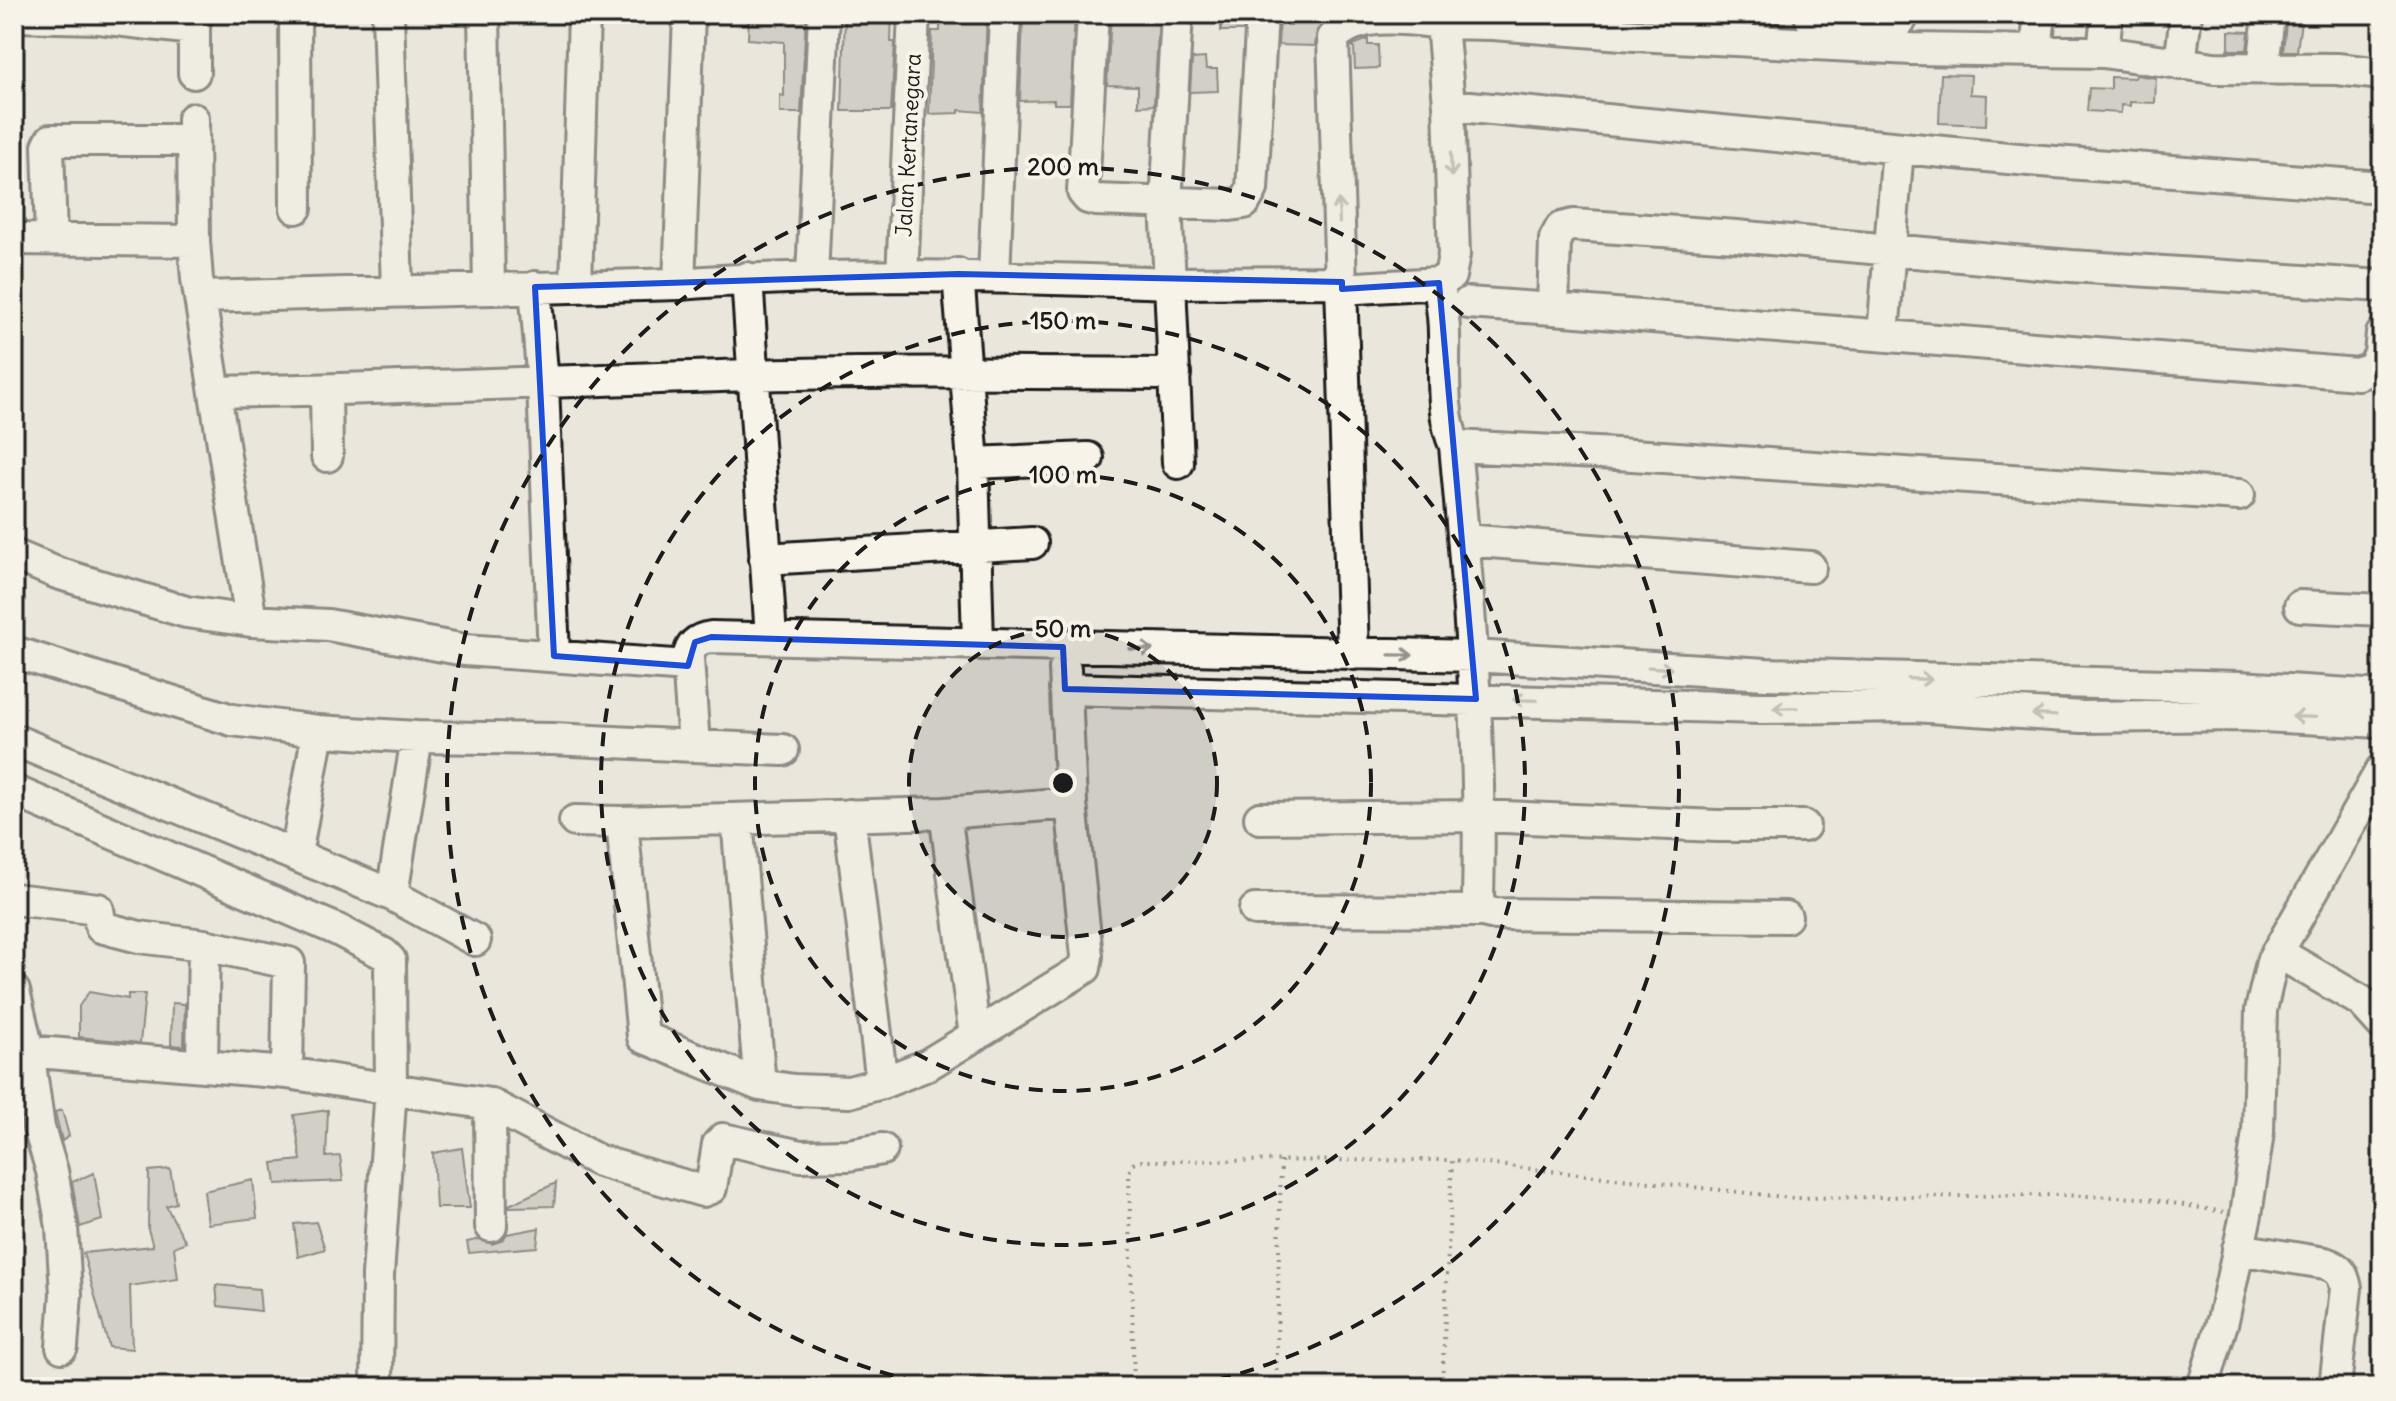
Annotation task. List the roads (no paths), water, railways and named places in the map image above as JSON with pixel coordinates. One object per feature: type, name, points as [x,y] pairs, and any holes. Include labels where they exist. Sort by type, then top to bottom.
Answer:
[{"type":"street","points":[[295,14],[296,208]]},
{"type":"street","points":[[388,14],[397,289]]},
{"type":"street","points":[[484,14],[489,287]]},
{"type":"street","points":[[576,285],[584,14]]},
{"type":"street","points":[[679,284],[689,14]]},
{"type":"street","points":[[812,277],[824,14]]},
{"type":"street","name":"Jalan Kertanegara","points":[[902,276],[914,14]]},
{"type":"street","points":[[994,276],[1005,14]]},
{"type":"street","points":[[1093,14],[1083,192],[1088,198],[1096,200],[1230,205],[1244,203],[1252,189],[1262,14]]},
{"type":"street","points":[[1177,14],[1166,203],[1178,463]]},
{"type":"street","points":[[1811,19],[1889,28],[1899,23],[1904,14]]},
{"type":"street","points":[[2036,50],[2040,14]]},
{"type":"street","points":[[2103,52],[2107,14]]},
{"type":"street","points":[[2180,64],[2186,14]]},
{"type":"street","points":[[2263,68],[2269,14]]},
{"type":"street","points":[[14,16],[194,21],[194,73]]},
{"type":"street","points":[[1353,654],[1333,38],[1343,27],[1366,17],[1912,49],[2103,52],[2235,69],[2337,69],[2382,74]]},
{"type":"street","points":[[200,297],[397,289],[679,284],[747,278],[958,274],[1170,283],[1342,286],[1439,283],[1450,276],[1454,255],[1449,105],[1442,23]]},
{"type":"street","points":[[1449,105],[1898,148],[2382,187]]},
{"type":"street","points":[[51,238],[48,146],[51,140],[193,130],[194,241],[200,297],[251,621]]},
{"type":"street","points":[[1883,335],[1898,148]]},
{"type":"street","points":[[1553,309],[1555,239],[1561,228],[1573,225],[1736,236],[2071,266],[2382,286]]},
{"type":"street","points":[[14,239],[194,241]]},
{"type":"street","points":[[958,274],[973,463],[978,643]]},
{"type":"street","points":[[747,278],[756,375],[771,637]]},
{"type":"street","points":[[1439,283],[1444,328],[1446,414],[1455,446],[1476,699],[1480,816],[1478,899],[1482,911]]},
{"type":"street","points":[[535,287],[543,384],[554,656]]},
{"type":"street","points":[[1468,303],[2358,374],[2373,368],[2380,353],[2382,334]]},
{"type":"street","points":[[215,392],[756,375],[965,372],[1175,374]]},
{"type":"street","points":[[326,390],[327,456]]},
{"type":"street","points":[[1455,446],[2239,495]]},
{"type":"street","points":[[973,463],[1088,458]]},
{"type":"street","points":[[1464,540],[1810,567]]},
{"type":"street","points":[[765,559],[1032,543]]},
{"type":"street","points":[[14,555],[57,573],[186,612],[251,621],[328,625],[465,650],[688,666]]},
{"type":"street","points":[[2300,606],[2382,610]]},
{"type":"street","points":[[694,746],[688,666],[690,649],[702,638],[771,637],[1473,656],[1766,674],[2239,687],[2382,696]]},
{"type":"street","points":[[622,822],[643,1037],[760,1085],[849,1092],[882,1083],[927,1065],[1087,965],[1071,803],[1063,647]]},
{"type":"street","points":[[14,652],[232,720],[318,731],[783,750]]},
{"type":"street","points":[[1065,689],[1761,708],[1913,706],[2082,717],[2241,715],[2382,722]]},
{"type":"street","points":[[296,855],[318,731]]},
{"type":"street","points":[[392,895],[417,737]]},
{"type":"street","points":[[14,740],[392,895],[475,940]]},
{"type":"street","points":[[2203,1387],[2223,1320],[2246,1215],[2258,1132],[2261,1010],[2274,957],[2382,769]]},
{"type":"street","points":[[14,791],[338,930],[384,954],[391,964],[391,1088],[378,1275],[377,1387]]},
{"type":"street","points":[[575,821],[737,820],[945,813],[1071,803]]},
{"type":"street","points":[[945,813],[975,1036]]},
{"type":"street","points":[[849,815],[882,1083]]},
{"type":"street","points":[[1260,818],[1480,816],[1718,826],[1804,826]]},
{"type":"street","points":[[737,820],[760,1085]]},
{"type":"street","points":[[14,899],[98,909],[101,927],[139,937],[204,945],[289,963],[287,1073]]},
{"type":"street","points":[[1255,910],[1786,917]]},
{"type":"street","points":[[202,1065],[204,945]]},
{"type":"street","points":[[2274,957],[2361,1001],[2382,1024]]},
{"type":"street","points":[[14,991],[21,1050],[52,1171],[62,1227],[66,1294],[62,1347]]},
{"type":"street","points":[[21,1050],[287,1073],[490,1104],[599,1161],[703,1191],[711,1188],[718,1144],[723,1139],[801,1156],[848,1155],[882,1149]]},
{"type":"street","points":[[490,1104],[491,1226]]},
{"type":"street","points":[[2238,1249],[2338,1268],[2343,1275],[2346,1288],[2335,1387]]}]
